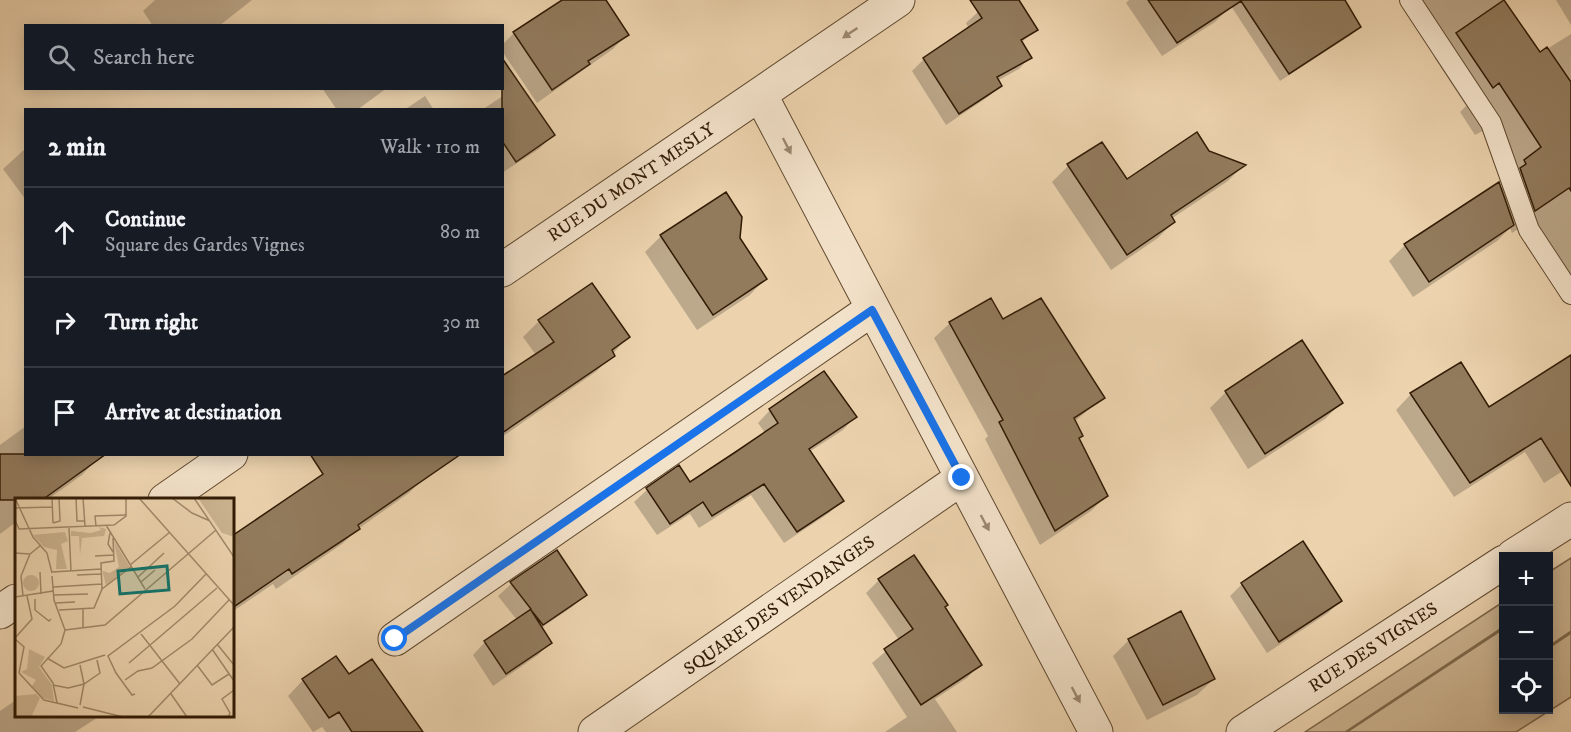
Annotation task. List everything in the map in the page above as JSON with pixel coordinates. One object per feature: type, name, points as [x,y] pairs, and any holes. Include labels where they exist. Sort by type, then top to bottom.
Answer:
[{"type":"street","name":"RUE DU MONT MESLY","points":[[504,269],[898,0]]},
{"type":"street","points":[[760,94],[1096,732]]},
{"type":"street","points":[[395,639],[872,310]]},
{"type":"street","points":[[168,498],[228,456]]},
{"type":"street","name":"SQUARE DES VENDANGES","points":[[595,732],[962,478]]},
{"type":"street","points":[[1519,552],[1571,519]]},
{"type":"street","name":"RUE DES VIGNES","points":[[1243,732],[1499,565]]},
{"type":"street","points":[[0,612],[15,602]]},
{"type":"lane","points":[[1410,0],[1491,123],[1529,230],[1571,294]]},
{"type":"shaded area","points":[[1571,558],[1571,631],[1553,643],[1553,606],[1553,569]]},
{"type":"shaded area","points":[[1499,605],[1499,630],[1345,732],[1305,732]]},
{"type":"shaded area","points":[[1499,632],[1499,714],[1544,714],[1516,732],[1347,732]]},
{"type":"shaded area","points":[[1571,633],[1571,697],[1553,708],[1553,645]]},
{"type":"building","points":[[562,0],[606,0],[629,35],[588,61],[590,64],[552,90],[513,32]]},
{"type":"building","points":[[970,0],[1019,0],[1038,30],[1021,40],[1032,58],[997,77],[1002,86],[959,114],[923,58],[982,18]]},
{"type":"building","points":[[1148,0],[1345,0],[1361,27],[1289,74],[1241,1],[1177,43]]},
{"type":"building","points":[[1504,0],[1540,52],[1547,47],[1571,82],[1571,191],[1569,188],[1535,211],[1520,168],[1526,164],[1524,160],[1541,147],[1499,83],[1493,88],[1456,33]]},
{"type":"building","points":[[504,61],[555,135],[516,162],[504,144],[504,108],[502,108]]},
{"type":"building","points":[[1197,132],[1209,151],[1246,165],[1171,215],[1175,222],[1127,255],[1067,164],[1102,142],[1127,179]]},
{"type":"building","points":[[1499,182],[1514,225],[1429,282],[1404,244]]},
{"type":"building","points":[[726,192],[742,217],[740,238],[767,279],[713,315],[660,235]]},
{"type":"building","points":[[592,283],[630,337],[612,350],[615,356],[504,432],[504,375],[554,342],[538,320]]},
{"type":"building","points":[[991,298],[1003,319],[1041,298],[1105,398],[1074,418],[1083,436],[1079,438],[1108,496],[1055,531],[999,422],[1003,420],[949,322]]},
{"type":"building","points":[[1302,340],[1343,403],[1265,454],[1225,391]]},
{"type":"building","points":[[1571,355],[1571,486],[1541,438],[1470,483],[1410,393],[1461,362],[1489,407]]},
{"type":"building","points":[[824,371],[857,417],[809,449],[844,501],[797,532],[764,484],[712,516],[703,502],[670,524],[646,488],[679,465],[690,482],[778,423],[769,409]]},
{"type":"building","points":[[0,454],[103,456],[45,498],[0,500]]},
{"type":"building","points":[[311,456],[458,456],[358,525],[360,529],[292,574],[289,569],[234,607],[234,535],[323,474]]},
{"type":"building","points":[[1303,541],[1342,601],[1279,642],[1241,583]]},
{"type":"building","points":[[557,550],[587,595],[543,625],[531,610],[552,643],[506,674],[484,641],[531,609],[510,582]]},
{"type":"building","points":[[914,555],[948,605],[945,607],[982,665],[921,705],[884,649],[913,629],[878,579]]},
{"type":"building","points":[[1181,611],[1215,679],[1163,705],[1128,639]]},
{"type":"building","points":[[336,656],[349,674],[372,659],[423,732],[352,732],[339,712],[329,718],[302,679]]},
{"type":"route","points":[[395,639],[872,310],[962,478]]}]
